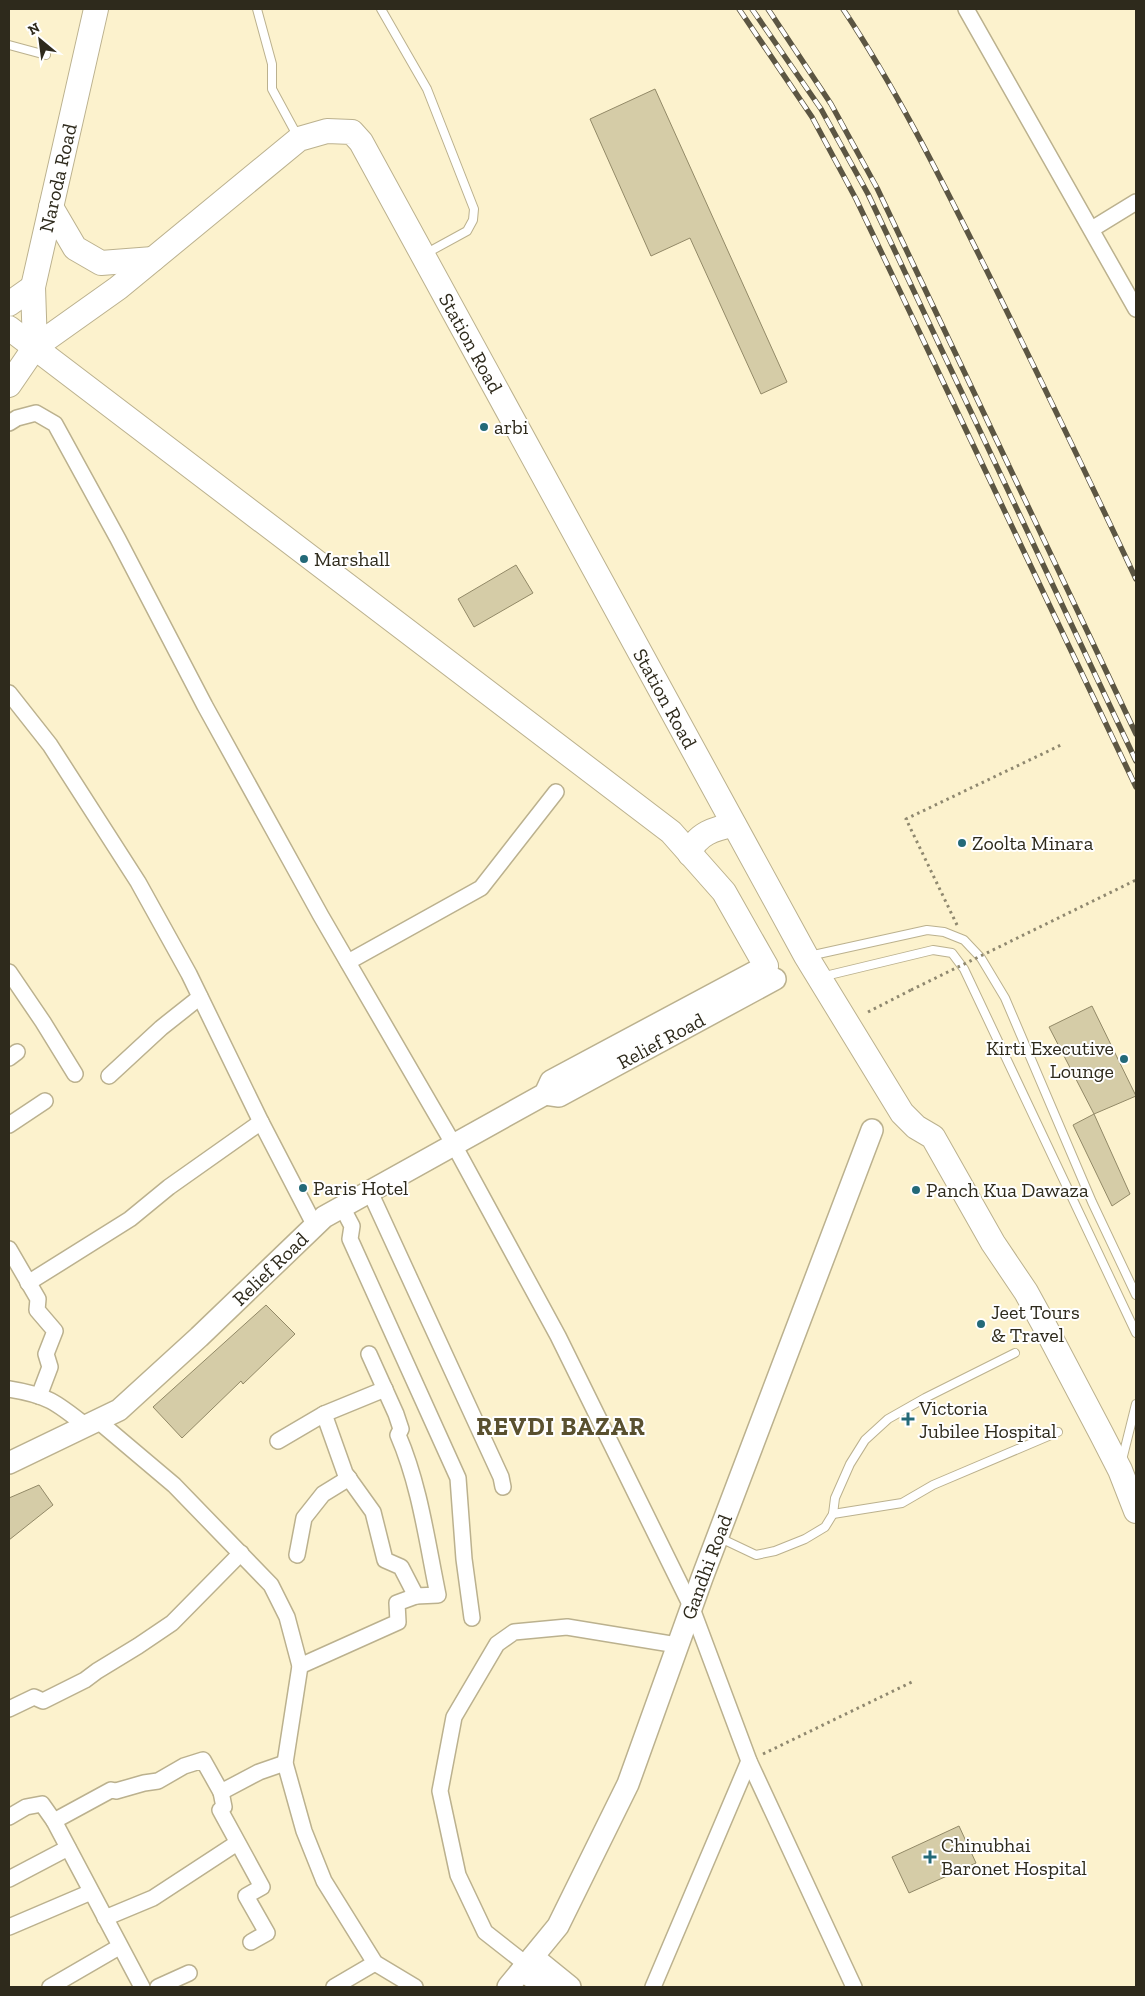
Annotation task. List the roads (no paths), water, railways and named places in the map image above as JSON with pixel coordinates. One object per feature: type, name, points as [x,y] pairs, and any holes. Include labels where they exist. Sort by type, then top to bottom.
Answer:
[{"type":"main road","name":"Naroda Road","points":[[35,347],[33,287],[96,9]]},
{"type":"main road","name":"Station Road","points":[[35,347],[118,288],[299,139],[327,131],[352,132],[362,142],[806,956],[902,1113],[916,1127],[933,1137],[993,1244],[1026,1292],[1120,1470],[1136,1511]]},
{"type":"main road","points":[[51,207],[75,248],[101,263],[153,259]]},
{"type":"main road","points":[[9,304],[33,287]]},
{"type":"main road","points":[[9,328],[671,832],[724,892],[771,973]]},
{"type":"main road","points":[[9,385],[35,347]]},
{"type":"main road","points":[[690,854],[695,843],[712,830],[734,826]]},
{"type":"main road","name":"Relief Road","points":[[9,1463],[119,1410],[200,1338],[324,1217],[545,1094],[551,1081],[771,973]]},
{"type":"main road","name":"Gandhi Road","points":[[508,1987],[558,1926],[628,1784],[691,1606],[872,1130]]},
{"type":"main road","points":[[527,1964],[545,1987]]},
{"type":"main road","points":[[527,1964],[570,1987]]},
{"type":"street","points":[[966,9],[1136,308]]},
{"type":"street","points":[[1092,229],[1136,202]]},
{"type":"street","points":[[9,423],[17,418],[36,413],[54,424],[118,538],[205,706],[348,962],[454,1145],[558,1336],[691,1606],[749,1761],[854,1987]]},
{"type":"street","points":[[9,693],[50,745],[138,882],[200,997],[261,1122],[315,1226]]},
{"type":"street","points":[[348,962],[481,888],[556,792]]},
{"type":"street","points":[[9,972],[75,1074]]},
{"type":"street","points":[[108,1076],[161,1028],[200,997]]},
{"type":"street","points":[[9,1126],[45,1100]]},
{"type":"street","points":[[28,1283],[130,1219],[168,1187],[261,1122]]},
{"type":"street","points":[[370,1192],[501,1477],[503,1486]]},
{"type":"street","points":[[342,1207],[352,1226],[350,1239],[458,1478],[464,1559],[472,1618]]},
{"type":"street","points":[[9,1249],[38,1300],[37,1310],[55,1331],[46,1354],[50,1367],[39,1396]]},
{"type":"street","points":[[300,1666],[398,1622],[397,1603],[416,1596],[438,1595],[411,1469],[398,1436],[401,1430],[396,1414],[369,1354]]},
{"type":"street","points":[[9,1389],[56,1402],[91,1423],[174,1486],[271,1585],[286,1617],[300,1666],[285,1763],[304,1830],[324,1881],[375,1964],[415,1987]]},
{"type":"street","points":[[278,1441],[324,1414],[385,1389]]},
{"type":"street","points":[[324,1414],[345,1473],[373,1512],[385,1560],[402,1567],[416,1596]]},
{"type":"street","points":[[297,1555],[304,1518],[323,1494],[349,1478]]},
{"type":"street","points":[[9,1710],[34,1697],[43,1701],[86,1680],[172,1623],[241,1553]]},
{"type":"street","points":[[527,1964],[485,1932],[458,1875],[440,1791],[454,1717],[497,1644],[514,1632],[567,1627],[677,1645]]},
{"type":"street","points":[[54,1821],[111,1790],[116,1791],[144,1782],[158,1781],[184,1766],[203,1760],[221,1792],[224,1807],[220,1810],[262,1887],[246,1896],[267,1933],[251,1942]]},
{"type":"street","points":[[653,1987],[749,1761]]},
{"type":"street","points":[[221,1792],[259,1772],[285,1763]]},
{"type":"street","points":[[9,1817],[26,1807],[42,1804],[54,1821],[119,1947],[142,1987]]},
{"type":"street","points":[[105,1918],[153,1898],[237,1843]]},
{"type":"street","points":[[9,1879],[68,1848]]},
{"type":"street","points":[[9,1927],[91,1892]]},
{"type":"street","points":[[50,1987],[119,1947]]},
{"type":"street","points":[[334,1987],[375,1964]]},
{"type":"street","points":[[158,1987],[189,1973]]},
{"type":"lane","points":[[257,9],[272,64],[272,89],[299,139]]},
{"type":"lane","points":[[381,9],[427,90],[474,209],[473,220],[467,231],[423,255]]},
{"type":"lane","points":[[9,45],[46,55]]},
{"type":"lane","points":[[806,956],[927,930],[944,932],[964,940],[981,958],[1005,998],[1031,1064],[1092,1202],[1136,1295]]},
{"type":"lane","points":[[819,977],[933,950],[952,953],[964,969],[1136,1333]]},
{"type":"lane","points":[[718,1537],[756,1555],[775,1551],[805,1539],[825,1527],[833,1514],[835,1498],[850,1464],[865,1440],[888,1419],[925,1398],[1015,1353]]},
{"type":"lane","points":[[1120,1470],[1134,1422],[1136,1404]]},
{"type":"lane","points":[[833,1514],[902,1503],[933,1485],[1058,1432]]},
{"type":"railway","points":[[739,9],[812,117],[856,199],[1136,787]]},
{"type":"railway","points":[[752,9],[821,109],[868,194],[1136,761]]},
{"type":"railway","points":[[768,9],[831,104],[877,188],[1136,734]]},
{"type":"railway","points":[[843,9],[882,71],[935,168],[1136,579]]},
{"type":"place","name":"arbi","points":[[484,427]]},
{"type":"place","name":"Marshall","points":[[304,559]]},
{"type":"place","name":"Zoolta Minara","points":[[962,843]]},
{"type":"place","name":"Kirti Executive Lounge","points":[[1124,1059]]},
{"type":"place","name":"Paris Hotel","points":[[303,1188]]},
{"type":"place","name":"Panch Kua Dawaza","points":[[916,1190]]},
{"type":"place","name":"Jeet Tours & Travel","points":[[981,1324]]},
{"type":"place","name":"Victoria Jubilee Hospital","points":[[908,1419]]},
{"type":"place","name":"Chinubhai Baronet Hospital","points":[[930,1857]]},
{"type":"district","name":"REVDI BAZAR","points":[[561,1426]]}]
